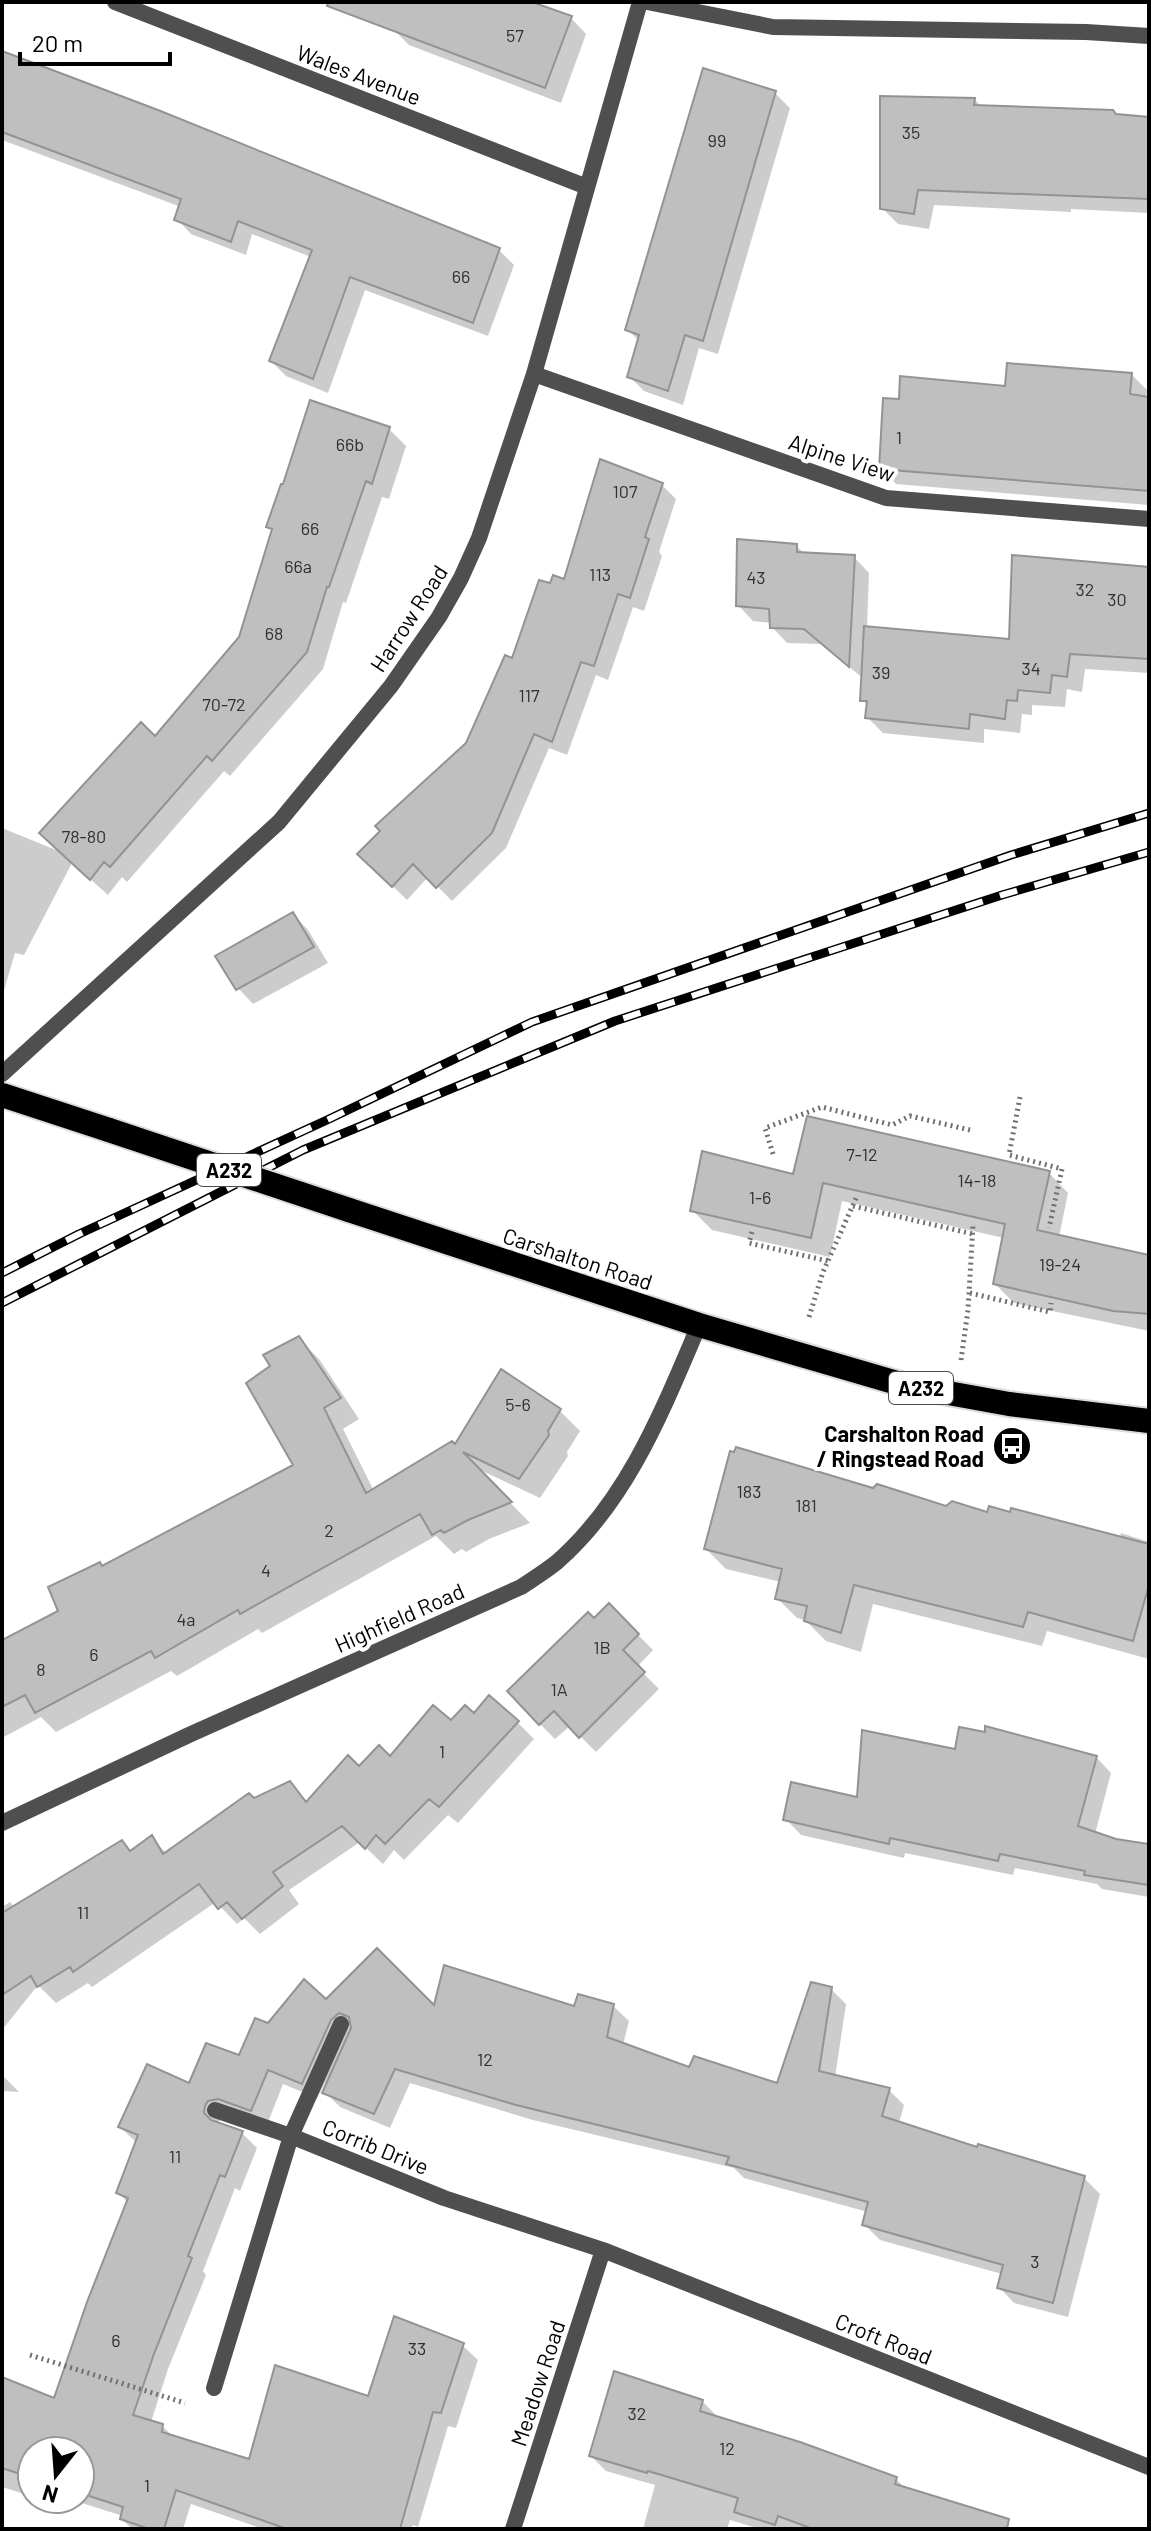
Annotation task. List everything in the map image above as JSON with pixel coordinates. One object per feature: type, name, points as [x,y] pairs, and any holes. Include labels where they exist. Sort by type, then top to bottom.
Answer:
[{"type":"highway","name":"Carshalton Road","points":[[2,1095],[699,1325],[904,1385],[1009,1404],[1149,1421]]},
{"type":"street","name":"Wales Avenue","points":[[115,2],[587,187]]},
{"type":"street","name":"Harrow Road","points":[[2,1074],[279,822],[391,686],[439,617],[479,538],[534,374],[640,2]]},
{"type":"street","points":[[647,2],[773,27],[1149,36]]},
{"type":"street","name":"Alpine View","points":[[534,374],[886,498],[1149,519]]},
{"type":"street","name":"Highfield Road","points":[[2,1823],[191,1734],[521,1587],[556,1562],[588,1531],[617,1493],[661,1414],[699,1325]]},
{"type":"street","points":[[215,2110],[291,2136],[341,2024]]},
{"type":"street","name":"Corrib Drive","points":[[214,2388],[291,2136],[444,2198],[603,2250]]},
{"type":"street","name":"Croft Road","points":[[603,2250],[1149,2467]]},
{"type":"street","name":"Meadow Road","points":[[513,2529],[603,2250]]},
{"type":"path","points":[[1020,1097],[1009,1155],[1062,1169],[1049,1228]]},
{"type":"path","points":[[773,1154],[765,1128],[822,1107],[892,1125],[910,1116],[970,1130]]},
{"type":"path","points":[[802,1356],[815,1295],[857,1196]]},
{"type":"path","points":[[853,1206],[973,1234]]},
{"type":"path","points":[[954,1394],[965,1340],[973,1225]]},
{"type":"path","points":[[752,1232],[749,1243],[828,1261]]},
{"type":"path","points":[[970,1293],[1050,1312],[1051,1303]]},
{"type":"path","points":[[30,2355],[184,2403],[214,2388]]},
{"type":"building","points":[[328,2],[532,2],[572,16],[545,88],[327,6]]},
{"type":"building","points":[[2,51],[158,110],[500,248],[473,323],[350,277],[313,379],[269,361],[312,250],[238,221],[231,242],[174,220],[181,199],[2,132]]},
{"type":"building","points":[[703,68],[776,91],[703,341],[685,335],[668,391],[627,377],[639,335],[625,330]]},
{"type":"building","points":[[880,96],[975,98],[974,105],[1113,110],[1116,114],[1149,117],[1149,199],[918,190],[914,214],[880,209]]},
{"type":"building","points":[[1007,363],[1132,373],[1130,394],[1149,397],[1149,491],[879,469],[883,398],[899,399],[900,376],[1005,386]]},
{"type":"building","points":[[310,400],[390,427],[372,484],[366,481],[307,652],[212,761],[207,756],[110,867],[104,862],[90,880],[39,833],[141,722],[155,736],[239,637],[272,529],[266,527]]},
{"type":"building","points":[[600,459],[663,483],[645,537],[649,539],[630,598],[618,594],[594,666],[581,662],[552,742],[534,734],[492,833],[436,888],[413,864],[392,887],[357,854],[380,831],[375,826],[466,743],[505,655],[512,658],[539,580],[550,583],[553,575],[564,579]]},
{"type":"building","points":[[737,539],[797,544],[797,552],[855,555],[849,667],[804,629],[770,628],[769,609],[736,606]]},
{"type":"building","points":[[1012,555],[1149,567],[1149,659],[1070,654],[1067,677],[1052,675],[1050,693],[1018,690],[1017,701],[1007,700],[1005,719],[970,714],[969,729],[865,718],[867,701],[860,701],[864,626],[1009,639]]},
{"type":"building","points":[[293,912],[314,947],[236,990],[215,956]]},
{"type":"building","points":[[807,1116],[1050,1171],[1037,1230],[1149,1255],[1149,1314],[1113,1311],[993,1284],[1005,1224],[823,1183],[811,1238],[690,1211],[702,1151],[793,1174]]},
{"type":"building","points":[[299,1336],[341,1398],[324,1408],[366,1493],[452,1441],[455,1444],[501,1369],[561,1409],[548,1431],[549,1435],[519,1479],[463,1452],[512,1502],[444,1533],[441,1530],[432,1535],[420,1514],[240,1614],[238,1610],[155,1658],[151,1651],[35,1713],[25,1695],[2,1707],[2,1640],[58,1611],[48,1587],[100,1562],[102,1566],[293,1465],[246,1383],[270,1366],[263,1355]]},
{"type":"building","points":[[736,1447],[873,1488],[877,1484],[946,1506],[952,1501],[987,1512],[989,1506],[1010,1512],[1011,1508],[1149,1544],[1149,1585],[1133,1641],[1028,1612],[1023,1627],[854,1585],[841,1633],[804,1621],[807,1606],[775,1599],[782,1569],[704,1549],[730,1451],[734,1452]]},
{"type":"building","points":[[609,1603],[639,1634],[623,1650],[645,1672],[579,1738],[554,1711],[539,1725],[507,1691],[588,1612],[594,1618]]},
{"type":"building","points":[[489,1695],[519,1721],[439,1807],[429,1799],[385,1844],[376,1835],[365,1849],[342,1826],[273,1872],[283,1886],[242,1919],[227,1902],[218,1909],[199,1884],[73,1972],[70,1967],[37,1987],[31,1976],[2,1995],[2,1913],[122,1840],[130,1851],[152,1835],[163,1854],[249,1793],[254,1798],[290,1781],[306,1802],[348,1755],[359,1766],[379,1745],[390,1756],[433,1705],[451,1720],[465,1705],[474,1713]]},
{"type":"building","points":[[985,1726],[1097,1756],[1078,1826],[1116,1839],[1149,1844],[1149,1885],[1084,1875],[1085,1871],[1000,1854],[998,1861],[890,1838],[889,1844],[783,1820],[791,1782],[857,1797],[862,1730],[955,1749],[959,1727],[985,1732]]},
{"type":"building","points":[[377,1948],[434,2005],[444,1965],[574,2006],[578,1994],[614,2004],[607,2037],[689,2067],[694,2056],[777,2083],[811,1982],[832,1987],[819,2071],[890,2088],[882,2116],[977,2147],[978,2144],[1085,2176],[1053,2303],[997,2288],[1003,2265],[862,2225],[868,2202],[726,2164],[729,2157],[516,2105],[395,2069],[374,2114],[322,2093],[351,2028],[349,2017],[339,2013],[331,2020],[302,2084],[268,2070],[251,2111],[218,2099],[208,2101],[205,2106],[204,2113],[211,2120],[243,2131],[225,2177],[220,2175],[188,2256],[192,2258],[133,2415],[163,2424],[162,2432],[249,2459],[275,2365],[368,2396],[394,2316],[464,2343],[441,2413],[433,2412],[400,2529],[287,2529],[176,2490],[164,2529],[149,2529],[120,2519],[123,2507],[96,2498],[96,2435],[16,2435],[16,2473],[2,2468],[2,2377],[54,2398],[128,2198],[116,2193],[138,2135],[118,2127],[147,2064],[189,2083],[206,2043],[239,2055],[255,2018],[268,2023],[304,1979],[326,1999]]},
{"type":"building","points":[[614,2371],[703,2400],[700,2411],[897,2477],[895,2484],[1009,2519],[1007,2529],[813,2529],[778,2516],[775,2525],[734,2512],[738,2498],[589,2456]]},
{"type":"railway","points":[[2,1273],[532,1022],[1011,855],[1149,813]]},
{"type":"railway","points":[[2,1303],[303,1150],[615,1021],[1002,895],[1149,852]]},
{"type":"place","name":"Carshalton Road / Ringstead Road","points":[[1012,1446]]}]
